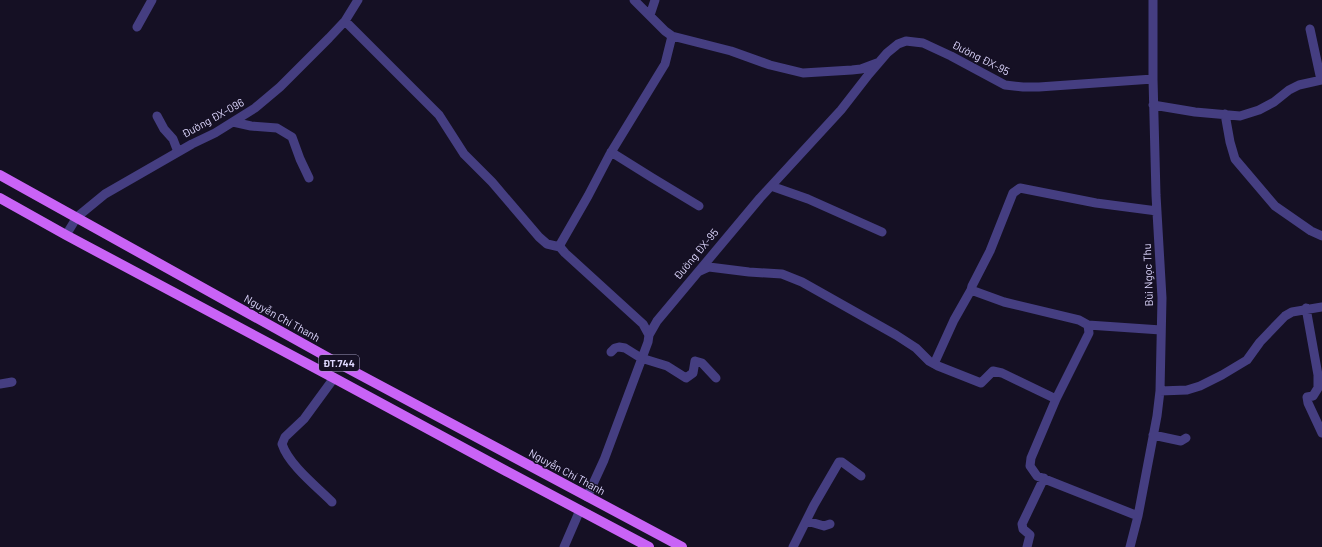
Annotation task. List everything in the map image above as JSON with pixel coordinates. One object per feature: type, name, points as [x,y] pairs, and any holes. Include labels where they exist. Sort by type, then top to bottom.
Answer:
[{"type":"main road","name":"Nguyễn Chí Thanh","points":[[0,175],[329,358],[682,547]]},
{"type":"main road","name":"ĐT.744","points":[[0,198],[506,472],[649,547]]},
{"type":"main road","points":[[580,510],[587,496]]},
{"type":"street","points":[[137,27],[152,0]]},
{"type":"street","name":"Đường ĐX-096","points":[[66,235],[77,217],[105,194],[192,144],[215,133],[255,108],[280,87],[345,21],[358,0]]},
{"type":"street","name":"Đường ĐX-95","points":[[634,0],[672,36],[732,51],[770,65],[802,73],[856,70],[880,62]]},
{"type":"street","points":[[650,15],[655,0]]},
{"type":"street","name":"Bùi Ngọc Thu","points":[[1130,547],[1138,516],[1160,391],[1162,298],[1153,104],[1153,0]]},
{"type":"street","points":[[345,21],[439,115],[464,154],[492,182],[539,237],[546,244],[560,247],[643,324],[649,335]]},
{"type":"street","points":[[1153,104],[1196,112],[1240,116],[1259,110],[1300,85],[1321,80],[1310,29]]},
{"type":"street","points":[[560,247],[611,152],[665,64],[672,36]]},
{"type":"street","name":"Đường ĐX-95","points":[[587,496],[604,460],[648,342],[649,335],[657,321],[771,186],[841,110],[868,74],[887,53],[898,44],[906,41],[923,43],[1005,85],[1039,87],[1153,79]]},
{"type":"street","points":[[1225,114],[1230,142],[1236,159],[1275,206],[1322,236]]},
{"type":"street","points":[[157,116],[164,129],[173,139],[178,152]]},
{"type":"street","points":[[233,122],[251,126],[278,128],[292,138],[309,178]]},
{"type":"street","points":[[611,152],[699,206]]},
{"type":"street","points":[[771,186],[808,199],[882,232]]},
{"type":"street","points":[[934,364],[954,320],[990,251],[1013,192],[1020,188],[1096,203],[1157,212]]},
{"type":"street","points":[[697,273],[709,267],[782,274],[802,282],[896,335],[916,348],[934,364],[981,383],[993,371],[1002,373],[1056,399]]},
{"type":"street","points":[[971,290],[1004,302],[1079,320],[1088,325],[1161,330]]},
{"type":"street","points":[[1160,391],[1187,390],[1200,386],[1222,375],[1247,360],[1260,342],[1285,316],[1292,312],[1306,308],[1322,307]]},
{"type":"street","points":[[1306,308],[1318,375],[1318,388],[1312,396],[1307,397],[1308,404],[1322,433]]},
{"type":"street","points":[[1088,325],[1089,333],[1056,399],[1031,458],[1030,466],[1036,476],[1138,516]]},
{"type":"street","points":[[612,352],[615,348],[624,348],[641,358],[667,366],[686,378],[693,373],[695,362],[702,363],[716,378]]},
{"type":"street","points":[[332,502],[298,468],[289,457],[282,444],[285,437],[307,416],[334,378]]},
{"type":"street","points":[[0,384],[12,382]]},
{"type":"street","points":[[1153,435],[1181,441],[1186,438]]},
{"type":"street","points":[[793,547],[839,462],[842,462],[861,476]]},
{"type":"street","points":[[1027,547],[1030,535],[1022,526],[1044,478]]},
{"type":"street","points":[[564,547],[580,510]]},
{"type":"street","points":[[807,521],[824,526],[830,524]]}]
